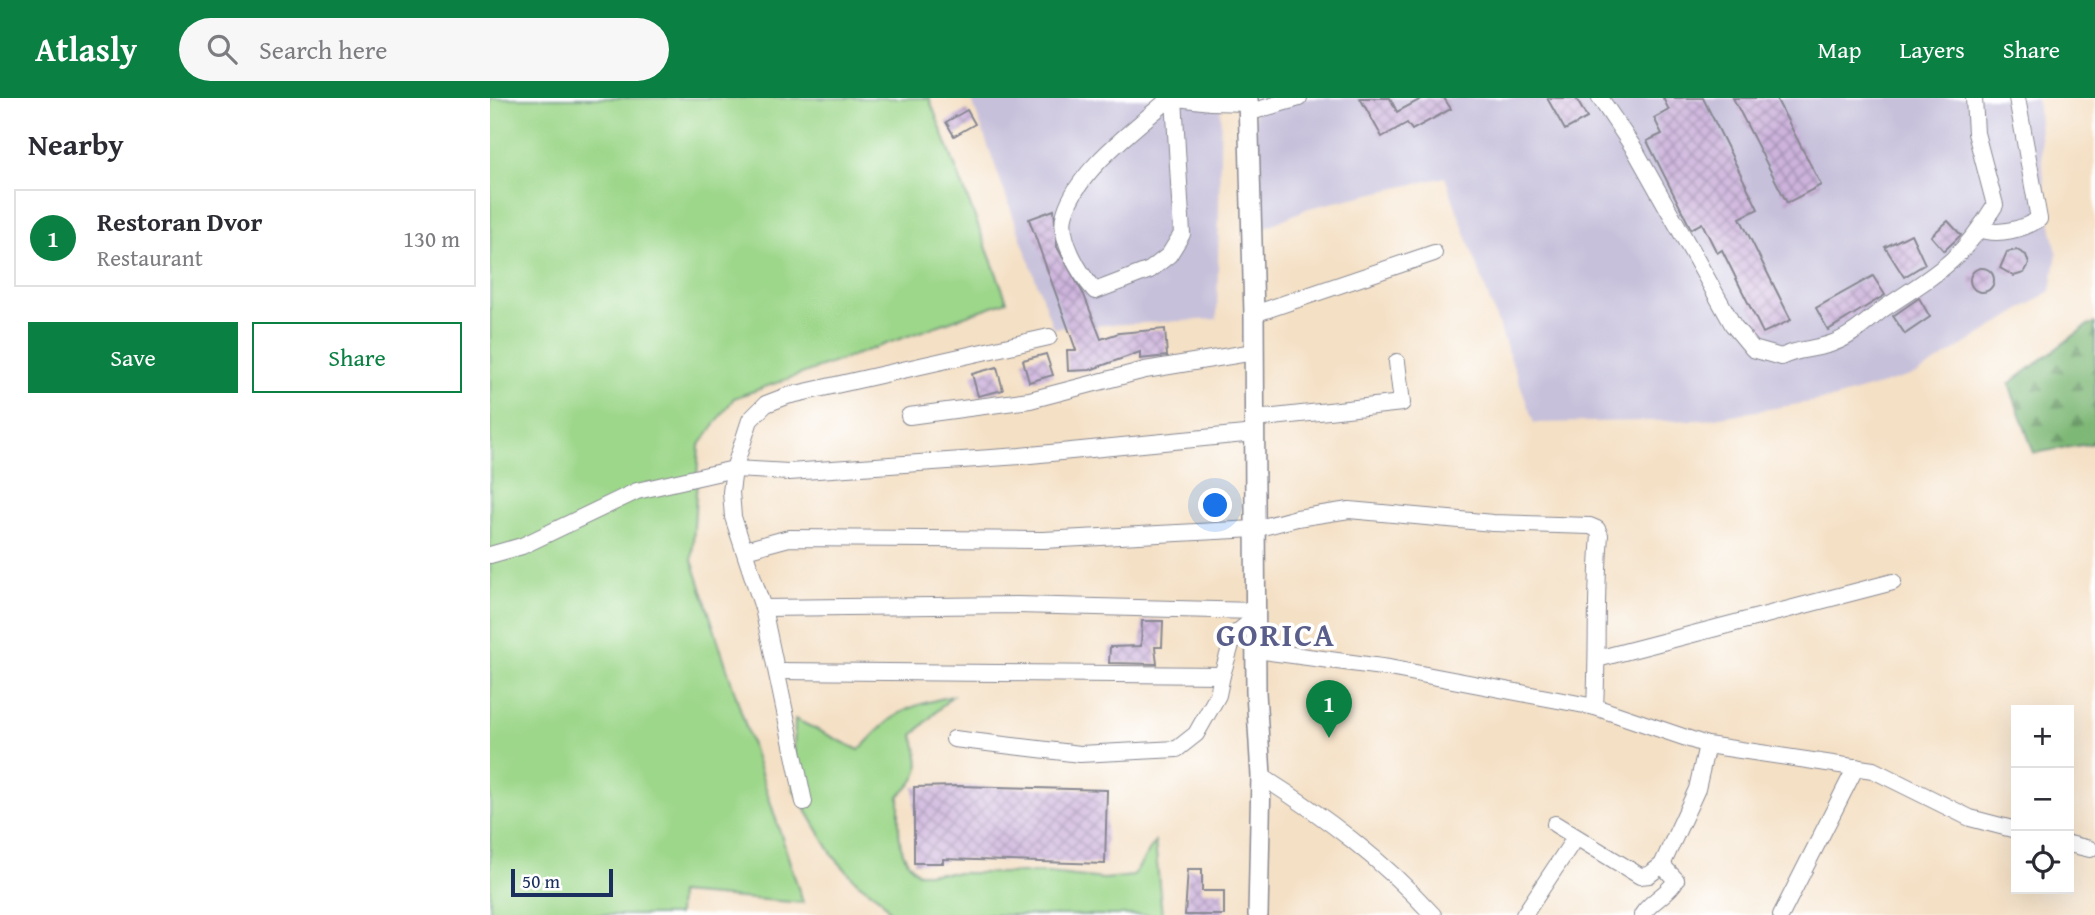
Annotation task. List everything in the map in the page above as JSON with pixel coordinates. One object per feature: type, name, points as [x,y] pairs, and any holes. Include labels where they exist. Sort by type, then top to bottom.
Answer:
[{"type":"main road","points":[[1248,105],[1254,314],[1255,615],[1261,776],[1258,915]]},
{"type":"street","points":[[1174,98],[1182,234],[1169,256],[1150,270],[1096,291],[1082,276],[1069,248],[1064,215],[1084,177],[1174,98],[1248,105],[1293,99]]},
{"type":"street","points":[[1600,98],[1635,150],[1733,325],[1753,349],[1781,358],[1795,350],[1833,343],[1845,337],[1956,260],[1980,229],[1995,205],[1976,133],[1974,98]]},
{"type":"street","points":[[1980,229],[2002,231],[2028,226],[2039,219],[2017,98]]},
{"type":"street","points":[[1254,314],[1434,253]]},
{"type":"street","points":[[804,802],[763,608],[733,517],[730,492],[750,420],[766,404],[1049,337]]},
{"type":"street","points":[[909,416],[1030,400],[1144,370],[1254,352]]},
{"type":"street","points":[[490,555],[522,546],[637,491],[734,470],[789,472],[1020,456],[1255,426],[1402,403],[1397,362]]},
{"type":"street","points":[[745,550],[789,538],[1043,540],[1255,529],[1297,518],[1349,510],[1493,523],[1590,526],[1597,528],[1600,535],[1595,593],[1595,707]]},
{"type":"street","points":[[1597,659],[1894,582]]},
{"type":"street","points":[[763,608],[1017,605],[1255,615]]},
{"type":"street","points":[[954,739],[1080,754],[1177,749],[1196,734],[1218,695],[1234,635],[1255,615]]},
{"type":"street","points":[[1256,650],[1389,668],[1595,707],[1707,746],[1873,770],[1970,818],[2011,829]]},
{"type":"street","points":[[777,671],[1222,675]]},
{"type":"street","points":[[1555,824],[1640,876],[1649,876],[1662,865],[1697,789],[1707,746]]},
{"type":"street","points":[[1781,915],[1856,767]]},
{"type":"street","points":[[1261,776],[1328,819],[1400,878],[1433,915]]},
{"type":"street","points":[[1524,915],[1575,838]]},
{"type":"street","points":[[2074,845],[2090,849]]},
{"type":"street","points":[[1642,915],[1649,904],[1668,891],[1676,880],[1662,865]]},
{"type":"shaded area","points":[[971,98],[1221,98],[1217,319],[1053,328]]},
{"type":"shaded area","points":[[1254,98],[2037,98],[2046,202],[2057,253],[2051,291],[1917,374],[1835,398],[1702,420],[1534,423],[1445,177],[1309,208],[1259,230]]},
{"type":"green space","points":[[490,98],[929,98],[1007,301],[734,398],[699,446],[692,560],[803,903],[679,893],[678,915],[490,915]]},
{"type":"green space","points":[[2095,323],[2095,443],[2034,453],[2009,384],[2088,325]]},
{"type":"green space","points":[[952,696],[913,735],[919,762],[917,775],[899,796],[901,847],[910,865],[918,873],[1048,873],[1104,879],[1133,876],[1155,842],[1162,915],[892,915],[881,899],[857,882],[833,856],[793,788],[795,719],[859,750],[900,713]]},
{"type":"building","points":[[1360,98],[1390,98],[1397,112],[1423,98],[1444,98],[1451,109],[1412,130],[1407,123],[1382,137]]},
{"type":"building","points":[[1547,98],[1576,98],[1587,118],[1565,130]]},
{"type":"building","points":[[1663,98],[1703,98],[1758,209],[1740,218],[1791,320],[1763,333],[1722,250],[1717,253],[1702,223],[1691,229],[1647,141],[1662,134],[1654,118],[1669,110]]},
{"type":"building","points":[[1733,98],[1776,98],[1821,185],[1787,203]]},
{"type":"building","points":[[967,110],[975,124],[954,136],[946,122]]},
{"type":"building","points":[[1054,210],[1057,247],[1084,295],[1101,339],[1119,333],[1165,329],[1167,356],[1140,359],[1140,352],[1090,370],[1068,371],[1067,350],[1076,350],[1029,219]]},
{"type":"building","points":[[1948,221],[1961,235],[1944,251],[1931,236]]},
{"type":"building","points":[[1911,234],[1925,264],[1904,277],[1885,247]]},
{"type":"building","points":[[2017,250],[2026,255],[2029,264],[2024,273],[2014,276],[2000,268],[2007,252]]},
{"type":"building","points":[[1977,268],[1987,268],[1994,275],[1994,285],[1987,292],[1977,292],[1970,285],[1970,275]]},
{"type":"building","points":[[1873,276],[1885,295],[1828,330],[1816,308]]},
{"type":"building","points":[[1919,298],[1930,317],[1905,334],[1893,316]]},
{"type":"building","points":[[1046,354],[1053,375],[1029,382],[1023,360]]},
{"type":"building","points":[[997,367],[1003,390],[978,396],[972,374]]},
{"type":"building","points":[[1142,621],[1163,621],[1162,647],[1155,647],[1157,664],[1109,663],[1110,647],[1141,646]]},
{"type":"building","points":[[914,787],[1107,790],[1105,864],[943,859],[943,863],[914,863]]},
{"type":"building","points":[[1188,869],[1202,869],[1202,891],[1224,891],[1224,915],[1185,915]]},
{"type":"place","name":"Restoran Dvor","points":[[1329,738]]},
{"type":"district","name":"GORICA","points":[[1276,634]]}]
